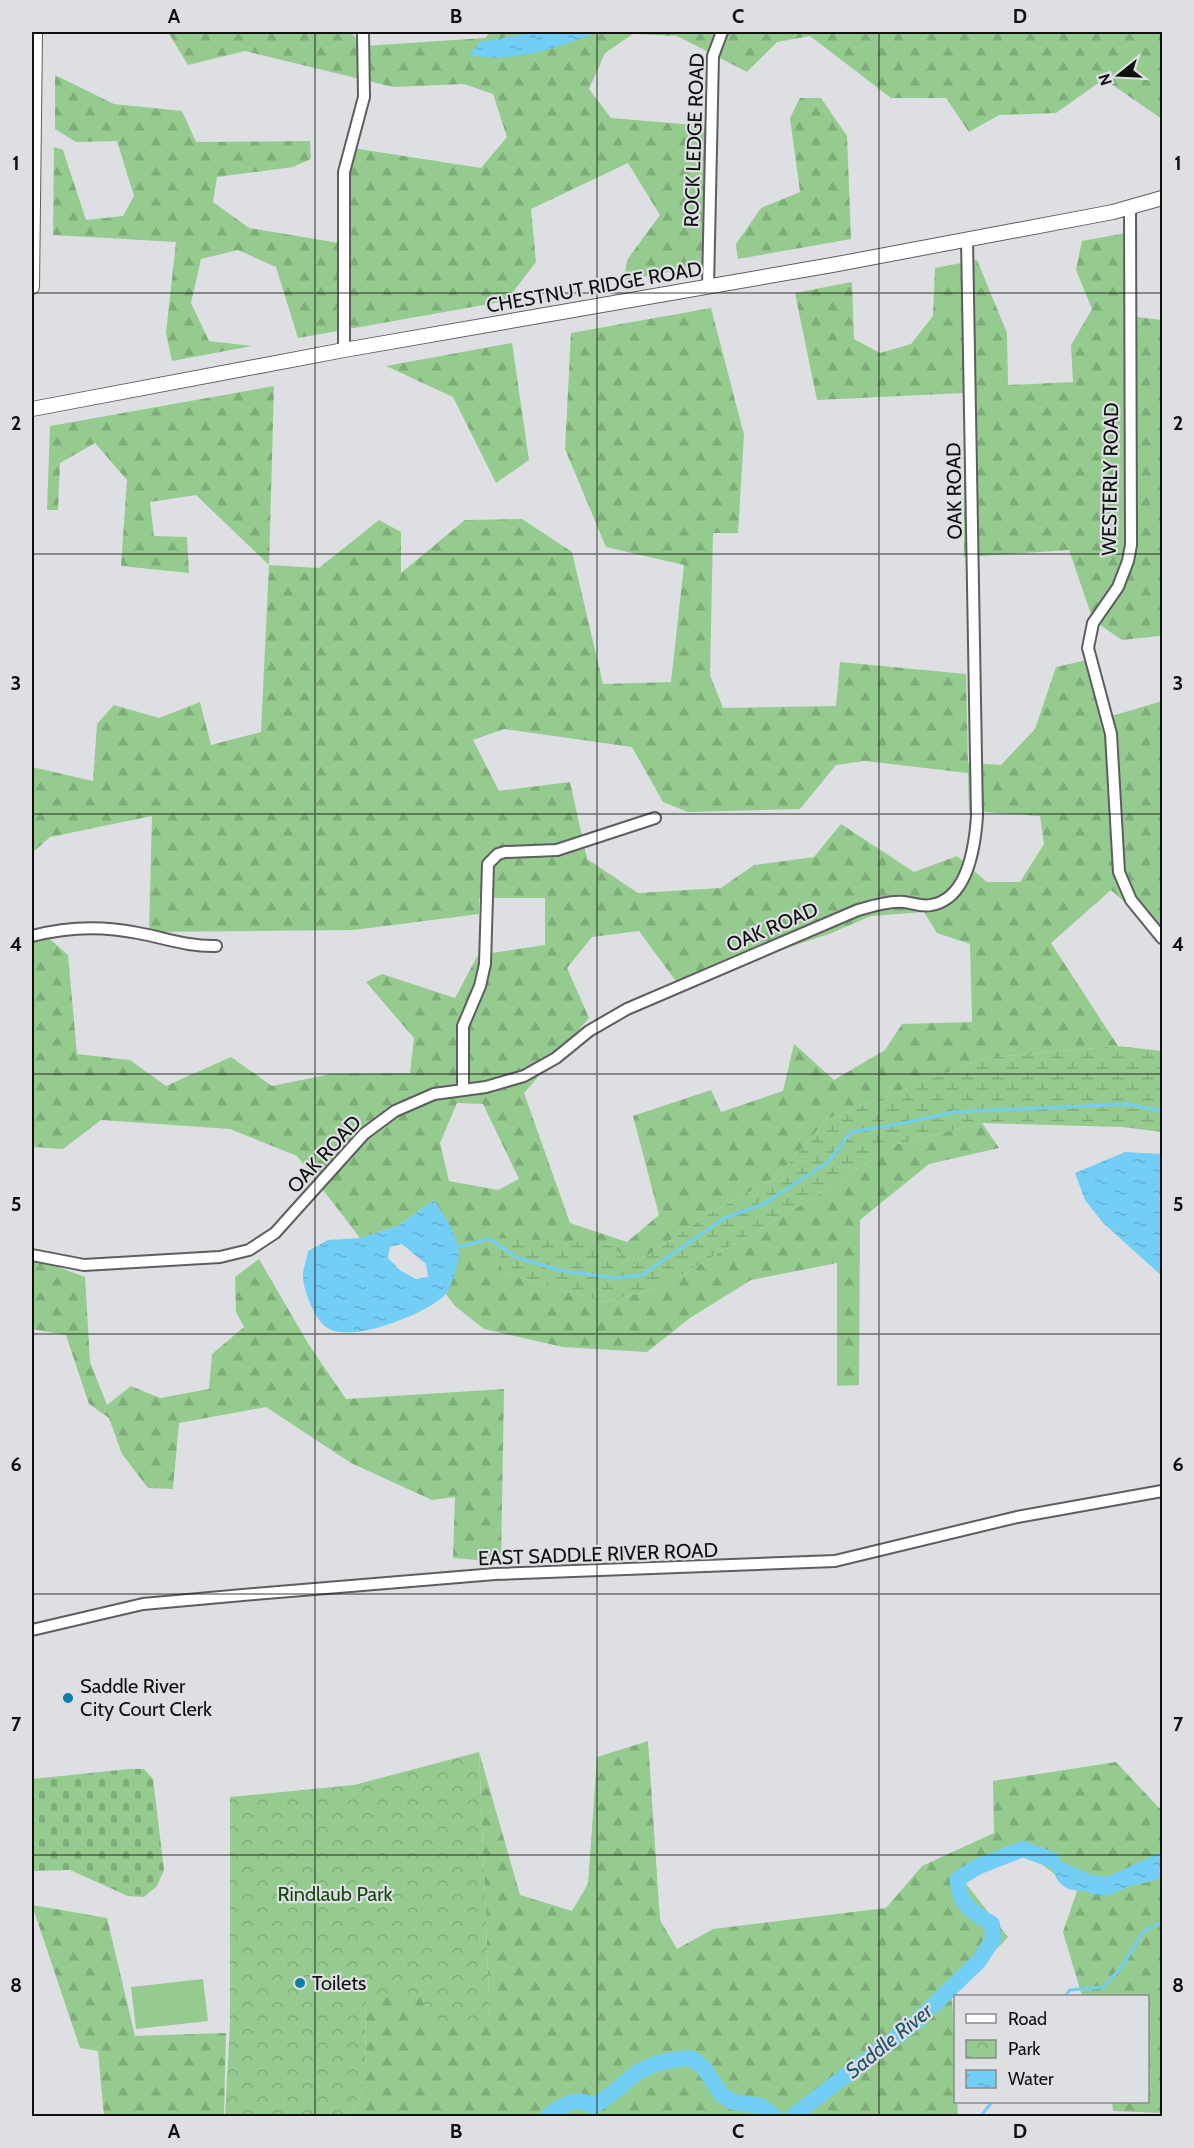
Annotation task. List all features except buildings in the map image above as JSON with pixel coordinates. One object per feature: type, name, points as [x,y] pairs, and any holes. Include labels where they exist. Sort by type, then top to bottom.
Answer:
[{"type":"main road","points":[[32,287],[35,32]]},
{"type":"main road","name":"CHESTNUT RIDGE ROAD","points":[[32,409],[344,350],[967,239],[1130,208],[1162,198]]},
{"type":"street","points":[[344,350],[344,172],[364,97],[363,32]]},
{"type":"street","name":"ROCK LEDGE ROAD","points":[[708,286],[713,57],[722,32]]},
{"type":"street","name":"WESTERLY ROAD","points":[[1130,208],[1131,545],[1128,561],[1118,587],[1093,622],[1088,648],[1111,734],[1119,873],[1131,900],[1162,938]]},
{"type":"street","name":"OAK ROAD","points":[[32,1255],[84,1265],[220,1257],[249,1250],[286,1223],[364,1134],[380,1121],[414,1101],[463,1089],[486,1087],[524,1076],[556,1058],[589,1032],[627,1009],[858,910],[895,902],[932,905],[949,898],[960,885],[973,848],[977,816],[967,239]]},
{"type":"street","points":[[463,1089],[463,1026],[483,976],[485,964],[488,864],[498,854],[556,850],[655,818]]},
{"type":"street","points":[[32,936],[60,930],[114,929],[195,946],[216,946]]},
{"type":"street","name":"EAST SADDLE RIVER ROAD","points":[[32,1630],[143,1604],[254,1594],[495,1575],[835,1562],[1017,1517],[1162,1491]]},
{"type":"green space","points":[[168,32],[350,32],[364,46],[485,38],[490,32],[1162,32],[1162,119],[1104,79],[1056,113],[999,115],[969,132],[946,98],[891,98],[810,36],[777,42],[747,72],[677,36],[633,34],[605,53],[589,89],[611,118],[706,126],[706,265],[624,280],[627,260],[660,215],[628,163],[531,209],[536,262],[506,301],[298,338],[276,267],[238,250],[201,259],[191,303],[209,341],[252,346],[172,361],[166,333],[176,242],[53,235],[54,147],[63,150],[86,220],[123,216],[134,196],[117,141],[76,142],[55,129],[55,75],[114,104],[182,111],[196,142],[310,141],[311,159],[293,167],[217,177],[213,202],[249,228],[345,244],[346,147],[481,168],[507,137],[493,94],[464,84],[393,87],[245,51],[188,65]]},
{"type":"green space","points":[[800,98],[821,98],[847,136],[851,239],[738,259],[736,244],[761,208],[800,192],[790,118]]},
{"type":"green space","points":[[1126,233],[1130,316],[1162,320],[1162,644],[1160,636],[1122,640],[1093,620],[1069,550],[964,557],[964,393],[817,400],[795,293],[852,282],[854,339],[880,353],[911,344],[933,316],[935,268],[977,260],[1007,333],[1008,385],[1073,382],[1071,345],[1092,309],[1076,270],[1082,241]]},
{"type":"green space","points":[[711,308],[744,435],[738,533],[713,533],[710,675],[723,708],[836,706],[840,662],[966,674],[968,763],[1001,765],[1035,729],[1056,667],[1087,660],[1102,719],[1162,701],[1162,921],[1158,932],[1111,890],[1051,943],[1118,1046],[985,1058],[827,1119],[777,1177],[712,1212],[635,1264],[502,1272],[605,1302],[659,1288],[813,1198],[894,1145],[982,1123],[999,1148],[929,1164],[860,1220],[859,1385],[837,1386],[837,1263],[751,1280],[690,1318],[647,1352],[563,1347],[484,1329],[455,1306],[446,1294],[455,1264],[456,1245],[450,1227],[434,1200],[398,1226],[360,1238],[297,1156],[230,1129],[101,1120],[63,1149],[32,1147],[32,935],[43,933],[68,955],[77,1054],[130,1060],[166,1086],[231,1057],[272,1086],[331,1074],[410,1073],[414,1038],[366,982],[382,974],[455,998],[478,955],[545,945],[545,898],[479,898],[479,914],[354,930],[149,932],[152,816],[50,837],[32,853],[32,767],[93,781],[97,724],[114,705],[159,718],[200,702],[211,745],[261,732],[269,565],[319,568],[379,520],[401,532],[401,573],[465,520],[522,519],[572,552],[603,684],[671,682],[684,565],[606,547],[565,449],[571,333]],"holes":[[[504,729],[632,747],[663,802],[688,812],[800,809],[836,765],[865,761],[968,773],[969,811],[1040,816],[1044,844],[1020,882],[987,882],[957,856],[914,872],[841,824],[814,857],[754,865],[721,888],[638,893],[587,859],[570,782],[499,791],[473,740]],[[924,912],[937,933],[970,944],[972,1022],[902,1024],[885,1050],[834,1080],[794,1044],[783,1091],[721,1112],[711,1090],[633,1116],[659,1215],[627,1242],[570,1223],[524,1093],[589,1018],[567,968],[592,937],[639,931],[678,984],[829,934],[871,916]],[[457,1103],[483,1104],[519,1179],[498,1190],[449,1181],[440,1143]]]},
{"type":"green space","points":[[512,343],[529,460],[496,483],[453,397],[386,366]]},
{"type":"green space","points":[[274,386],[269,565],[196,495],[150,502],[154,536],[187,537],[189,573],[121,566],[127,480],[95,443],[60,463],[58,510],[47,510],[50,426]]},
{"type":"green space","points":[[1118,1046],[1162,1051],[1162,1132],[1122,1127],[982,1123],[894,1145],[813,1198],[659,1288],[605,1302],[502,1272],[497,1238],[585,1242],[612,1246],[635,1264],[712,1212],[777,1177],[827,1119],[985,1058]]},
{"type":"green space","points":[[259,1259],[309,1345],[346,1399],[504,1389],[501,1562],[453,1558],[455,1497],[432,1500],[351,1463],[266,1407],[179,1423],[173,1489],[148,1488],[122,1454],[109,1418],[89,1404],[66,1335],[32,1329],[32,1262],[41,1261],[85,1277],[90,1362],[107,1405],[131,1386],[160,1398],[209,1389],[212,1354],[244,1327],[236,1312],[235,1277]]},
{"type":"green space","points":[[648,1741],[660,1920],[677,1949],[713,1929],[886,1908],[922,1866],[994,1833],[993,1781],[1116,1762],[1159,1808],[1162,1806],[1162,2113],[1113,2111],[1112,2103],[1149,2103],[1149,1995],[1082,1995],[1063,1932],[1077,1891],[1027,1853],[963,1880],[1008,1937],[952,1997],[954,2103],[957,2103],[958,2116],[350,2116],[365,2082],[366,1996],[423,1996],[426,2022],[490,2022],[479,1752],[520,1895],[572,1911],[588,1884],[597,1757]]},
{"type":"green space","name":"Rindlaub Park","points":[[479,1752],[490,2022],[425,2022],[423,1996],[366,1996],[365,2082],[350,2116],[225,2116],[230,2024],[230,1797],[354,1785]]},
{"type":"green space","points":[[144,1769],[153,1779],[164,1870],[157,1886],[144,1897],[128,1896],[70,1870],[32,1871],[32,1779]]},
{"type":"green space","points":[[32,1905],[107,1918],[135,2036],[226,2033],[224,2116],[104,2116],[98,2051],[80,2048]]},
{"type":"green space","points":[[203,1979],[208,2021],[136,2029],[131,1987]]},
{"type":"water","points":[[535,32],[598,32],[535,53],[502,57],[469,55],[480,42]]},
{"type":"water","points":[[1125,1152],[1162,1154],[1162,1276],[1103,1223],[1085,1200],[1075,1173]]},
{"type":"water","points":[[434,1200],[453,1232],[459,1253],[454,1275],[445,1295],[422,1311],[369,1330],[337,1332],[326,1327],[314,1312],[304,1284],[303,1272],[308,1251],[328,1240],[360,1238],[398,1226]],"holes":[[[402,1244],[426,1264],[428,1277],[416,1279],[401,1271],[388,1258],[390,1247]]]},
{"type":"water","points":[[1032,1848],[1091,1875],[1107,1877],[1162,1852],[1162,1878],[1108,1895],[1097,1896],[1065,1887],[1056,1878],[1049,1863],[1039,1858],[1030,1859]]},
{"type":"waterway","points":[[458,1247],[490,1239],[515,1257],[562,1271],[616,1278],[642,1275],[723,1219],[765,1203],[828,1162],[851,1132],[955,1112],[1127,1104],[1162,1111]]},
{"type":"waterway","name":"Saddle River","points":[[793,2116],[916,2022],[979,1961],[993,1939],[992,1924],[979,1916],[963,1901],[958,1879],[977,1867],[1023,1849],[1052,1860]]},
{"type":"waterway","points":[[1066,1995],[1070,1990],[1104,1987],[1123,1965],[1144,1931],[1162,1922]]},
{"type":"waterway","name":"Saddle River","points":[[548,2116],[569,2103],[581,2102],[593,2106],[647,2067],[691,2058],[703,2067],[722,2095],[733,2102],[761,2106],[774,2116]]},
{"type":"waterway","points":[[981,2116],[991,2103]]},
{"type":"place","name":"Saddle River City Court Clerk","points":[[68,1698]]},
{"type":"place","name":"Toilets","points":[[300,1983]]}]
